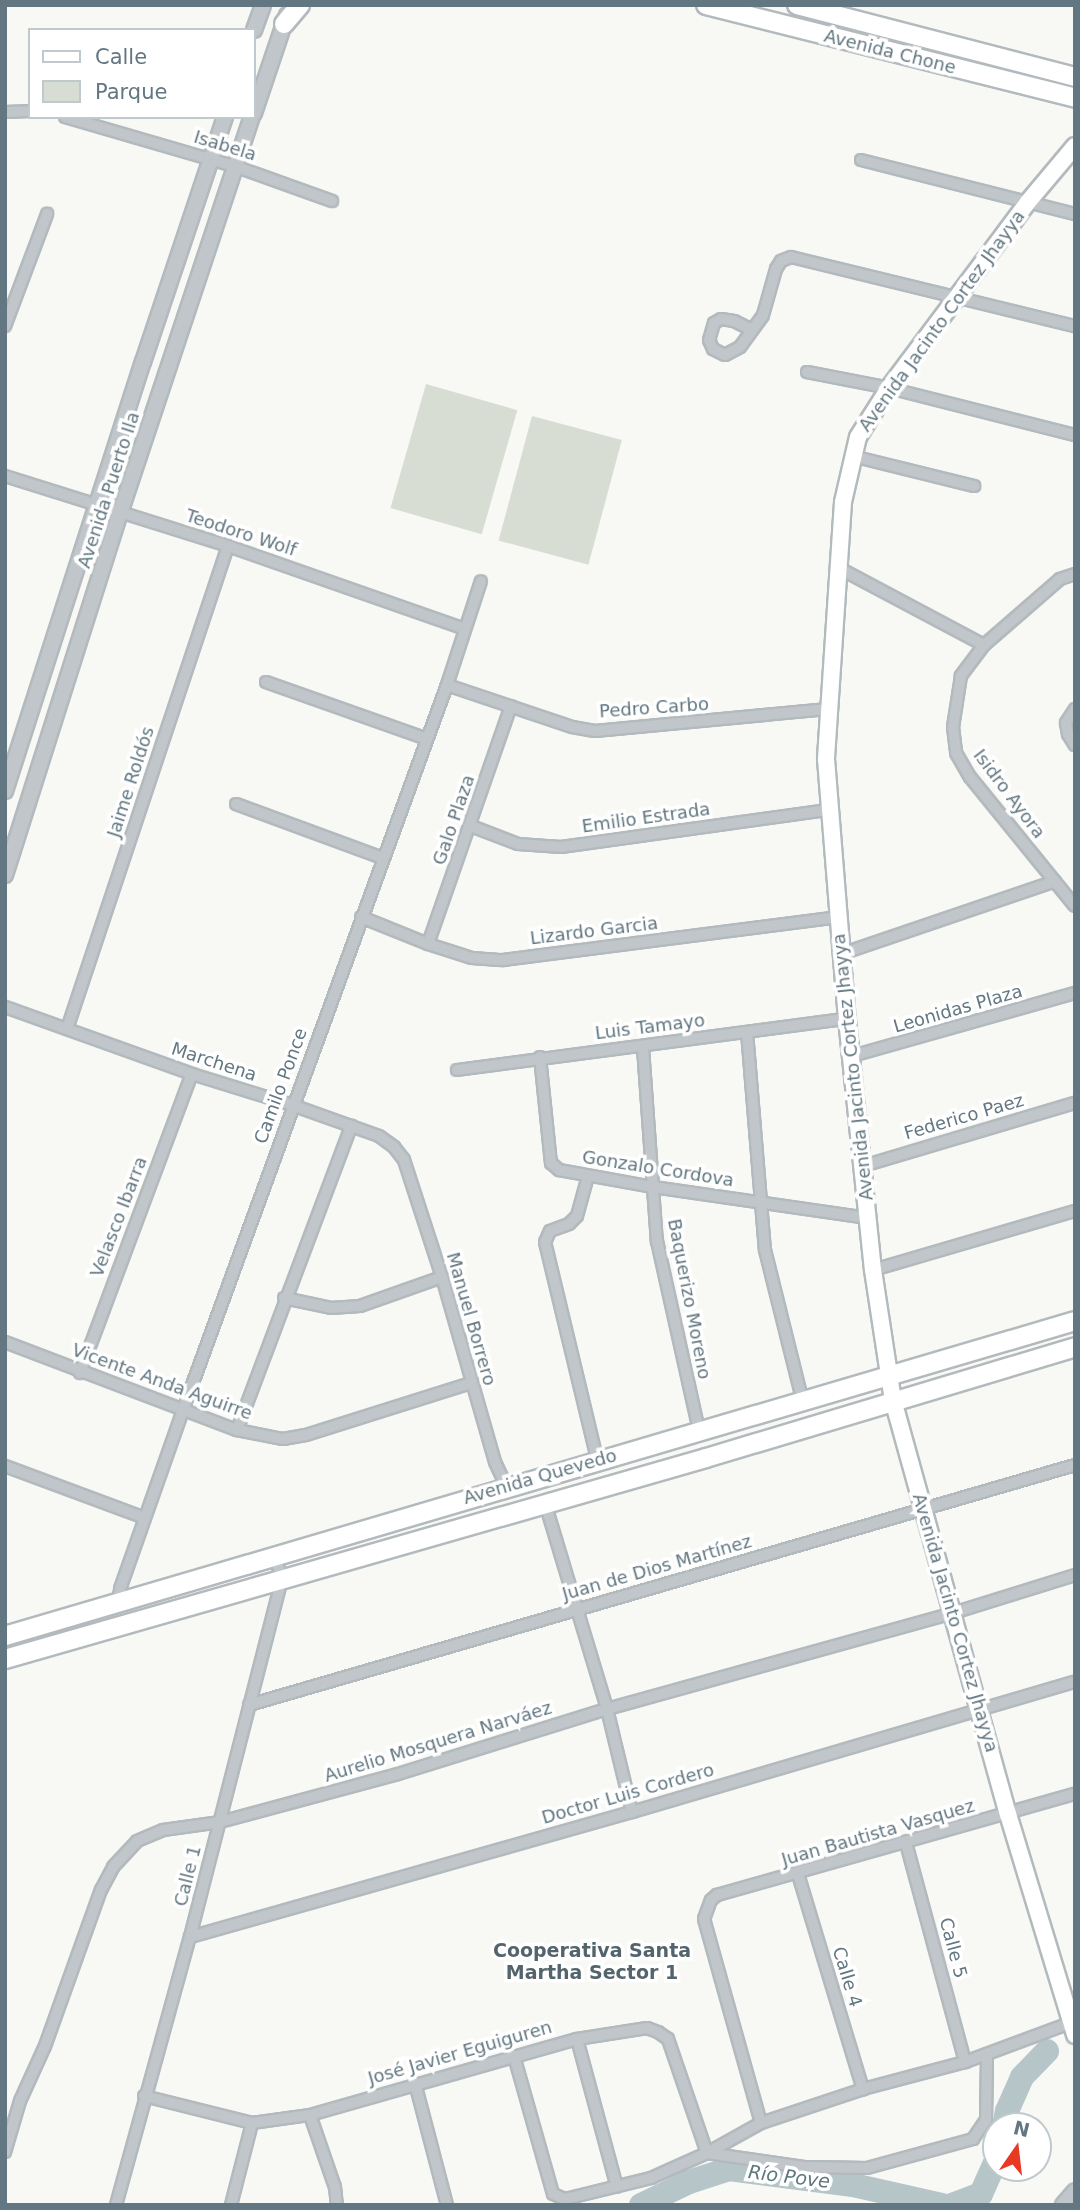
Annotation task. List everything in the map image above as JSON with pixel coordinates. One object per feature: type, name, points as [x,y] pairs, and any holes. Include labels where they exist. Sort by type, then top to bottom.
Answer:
[{"type":"main road","points":[[284,24],[300,5]]},
{"type":"main road","name":"Avenida Chone","points":[[706,5],[1075,98]]},
{"type":"main road","name":"Avenida Chone","points":[[797,5],[1075,77]]},
{"type":"main road","name":"Avenida Jacinto Cortez Jhayya","points":[[1073,2030],[1008,1814],[893,1400],[873,1270],[837,917],[828,810],[828,709],[843,502],[852,456],[869,416],[1028,202],[1075,146]]},
{"type":"main road","name":"Avenida Quevedo","points":[[5,1636],[506,1486],[598,1462],[1075,1321]]},
{"type":"main road","name":"Avenida Quevedo","points":[[5,1659],[798,1431],[1075,1347]]},
{"type":"street","points":[[255,28],[262,5]]},
{"type":"street","name":"Avenida Puerto Ila","points":[[256,106],[290,5]]},
{"type":"street","points":[[5,112],[28,111]]},
{"type":"street","name":"Isabela","points":[[72,119],[237,167],[332,201]]},
{"type":"street","name":"Avenida Puerto Ila","points":[[5,791],[224,119]]},
{"type":"street","name":"Avenida Puerto Ila","points":[[5,876],[120,513],[252,119]]},
{"type":"street","points":[[861,160],[1075,214]]},
{"type":"street","points":[[5,326],[47,214]]},
{"type":"street","points":[[752,330],[762,316],[776,269],[781,261],[791,257],[1075,326]]},
{"type":"street","points":[[807,372],[889,388],[1075,435]]},
{"type":"street","points":[[852,456],[974,486]]},
{"type":"street","name":"Teodoro Wolf","points":[[5,476],[228,546],[465,629]]},
{"type":"street","name":"Jaime Roldós","points":[[67,1029],[228,546]]},
{"type":"street","points":[[837,567],[984,645]]},
{"type":"street","name":"Isidro Ayora","points":[[1075,574],[1060,579],[984,645],[961,676],[953,727],[956,753],[970,778],[1075,906]]},
{"type":"street","name":"Camilo Ponce","points":[[118,1604],[183,1410],[447,685],[481,582]]},
{"type":"street","points":[[267,682],[427,739]]},
{"type":"street","name":"Pedro Carbo","points":[[447,685],[572,727],[595,731],[828,709]]},
{"type":"street","name":"Galo Plaza","points":[[428,944],[511,706]]},
{"type":"street","points":[[1074,744],[1066,723],[1075,709]]},
{"type":"street","points":[[236,803],[383,858]]},
{"type":"street","name":"Emilio Estrada","points":[[471,826],[518,844],[561,848],[828,810]]},
{"type":"street","points":[[841,954],[1055,881]]},
{"type":"street","name":"Lizardo Garcia","points":[[361,917],[428,944],[472,957],[503,960],[837,917]]},
{"type":"street","name":"Leonidas Plaza","points":[[852,1056],[1075,993]]},
{"type":"street","name":"Marchena","points":[[5,1007],[192,1074],[379,1136],[394,1147],[404,1160]]},
{"type":"street","name":"Luis Tamayo","points":[[457,1070],[540,1057],[643,1048],[847,1019]]},
{"type":"street","points":[[747,1032],[765,1250],[803,1402]]},
{"type":"street","name":"Baquerizo Moreno","points":[[643,1048],[657,1241],[699,1431]]},
{"type":"street","name":"Gonzalo Cordova","points":[[540,1057],[551,1163],[559,1170],[653,1187],[868,1218]]},
{"type":"street","name":"Velasco Ibarra","points":[[80,1373],[192,1074]]},
{"type":"street","name":"Federico Paez","points":[[863,1166],[1075,1103]]},
{"type":"street","points":[[237,1430],[284,1298],[351,1126]]},
{"type":"street","name":"Manuel Borrero","points":[[404,1160],[442,1277],[495,1462],[506,1486]]},
{"type":"street","points":[[588,1176],[578,1216],[569,1224],[550,1231],[545,1242],[598,1462]]},
{"type":"street","points":[[873,1270],[1075,1212]]},
{"type":"street","points":[[284,1298],[331,1308],[360,1306],[442,1277]]},
{"type":"street","name":"Vicente Anda Aguirre","points":[[5,1342],[80,1373],[237,1430],[283,1439],[306,1435],[471,1383]]},
{"type":"street","name":"Juan de Dios Martínez","points":[[249,1705],[1075,1465]]},
{"type":"street","points":[[5,1466],[145,1518]]},
{"type":"street","points":[[545,1503],[575,1610],[607,1709],[632,1812]]},
{"type":"street","points":[[274,1556],[282,1578]]},
{"type":"street","name":"Aurelio Mosquera Narváez","points":[[5,2152],[20,2101],[45,2046],[113,1867],[128,1848],[145,1838],[163,1830],[220,1822],[398,1774],[607,1709],[953,1613],[1075,1575]]},
{"type":"street","name":"Calle 1","points":[[117,2205],[144,2096],[190,1937],[282,1578]]},
{"type":"street","name":"Doctor Luis Cordero","points":[[190,1937],[632,1812],[1075,1682]]},
{"type":"street","name":"Juan Bautista Vasquez","points":[[761,2123],[704,1919],[706,1908],[717,1895],[1075,1794]]},
{"type":"street","name":"Calle 5","points":[[906,1843],[965,2062]]},
{"type":"street","name":"Calle 4","points":[[798,1874],[863,2089]]},
{"type":"street","name":"José Javier Eguiguren","points":[[144,2096],[252,2123],[310,2115],[577,2039],[647,2028],[668,2039],[707,2153]]},
{"type":"street","points":[[514,2056],[553,2194],[565,2199],[652,2178],[707,2153],[761,2123],[863,2089],[1073,2030]]},
{"type":"street","points":[[577,2039],[617,2187]]},
{"type":"street","points":[[707,2153],[804,2166],[867,2168],[962,2144],[973,2139],[986,2120],[987,2054]]},
{"type":"street","points":[[415,2083],[447,2205]]},
{"type":"street","points":[[310,2115],[335,2187],[337,2205]]},
{"type":"street","points":[[231,2205],[252,2123]]},
{"type":"street","points":[[1063,2205],[1075,2191]]},
{"type":"green space","points":[[426,384],[517,410],[482,534],[390,508]]},
{"type":"green space","points":[[532,416],[622,440],[588,565],[499,541]]},
{"type":"waterway","name":"Río Pove","points":[[1007,2112],[1022,2077],[1047,2051]]},
{"type":"waterway","name":"Río Pove","points":[[641,2205],[689,2182],[729,2169],[853,2185],[942,2205]]},
{"type":"waterway","name":"Río Pove","points":[[952,2205],[981,2194],[986,2182]]},
{"type":"district","name":"Cooperativa Santa Martha Sector 1","points":[[592,1962]]}]
